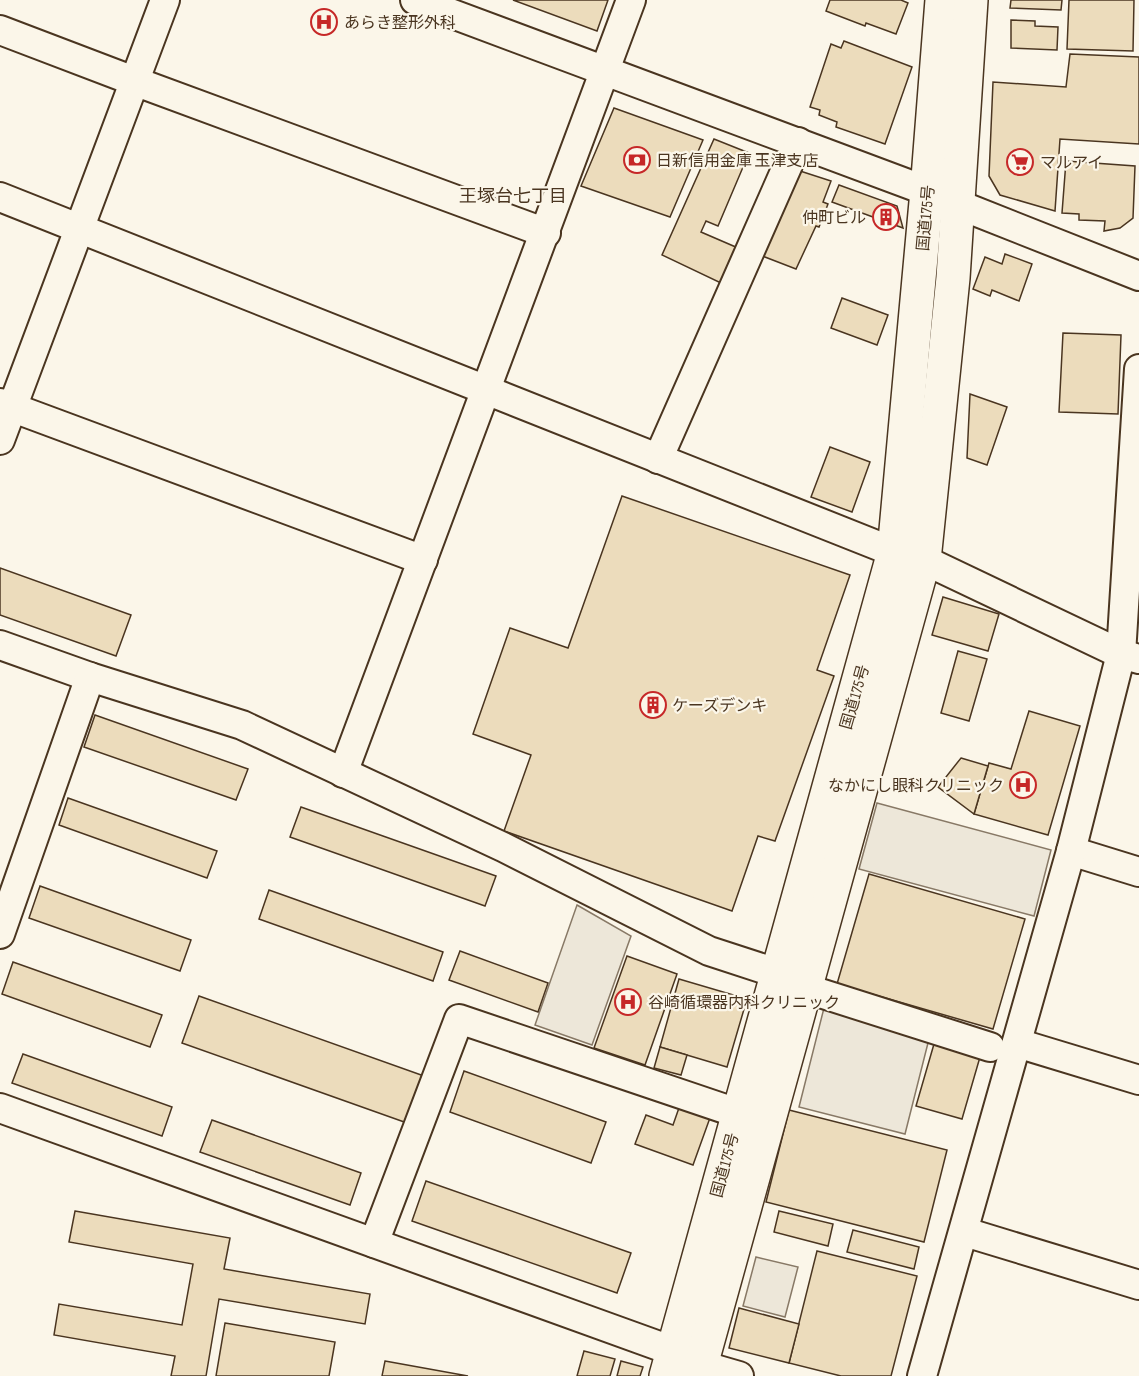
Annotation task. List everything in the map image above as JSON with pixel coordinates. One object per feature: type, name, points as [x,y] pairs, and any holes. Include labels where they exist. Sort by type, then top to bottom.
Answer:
[{"type":"highway","name":"国道175号","points":[[909,556],[927,191],[942,0]]},
{"type":"highway","name":"国道175号","points":[[684,1367],[753,1119],[801,983],[909,556],[953,278],[971,0]]},
{"type":"street","points":[[0,440],[6,405],[78,229],[165,0]]},
{"type":"street","points":[[415,0],[927,191],[1139,276]]},
{"type":"street","points":[[343,773],[631,0]]},
{"type":"street","points":[[0,30],[546,233]]},
{"type":"street","points":[[658,459],[798,142]]},
{"type":"street","points":[[0,197],[658,459],[909,556],[1130,657]]},
{"type":"street","points":[[922,1376],[965,1232],[1004,1045],[1071,851],[1130,657],[1139,369]]},
{"type":"street","points":[[6,405],[423,560]]},
{"type":"street","points":[[0,645],[90,677],[242,725],[503,847],[709,951],[801,983],[1004,1045],[1139,1080]]},
{"type":"street","points":[[0,934],[90,677]]},
{"type":"street","points":[[1071,851],[1139,872]]},
{"type":"street","points":[[374,1243],[459,1019],[753,1119]]},
{"type":"street","points":[[0,1108],[374,1243],[684,1367],[739,1376]]},
{"type":"street","points":[[965,1232],[1139,1285]]},
{"type":"shaded area","points":[[877,803],[1051,850],[1034,916],[859,869]]},
{"type":"shaded area","points":[[577,905],[631,936],[592,1045],[535,1025]]},
{"type":"shaded area","points":[[825,1004],[930,1035],[905,1134],[799,1107]]},
{"type":"shaded area","points":[[756,1257],[798,1267],[785,1317],[743,1306]]},
{"type":"building","points":[[513,0],[608,0],[597,31]]},
{"type":"building","points":[[830,0],[901,0],[908,3],[896,34],[866,23],[865,26],[826,11]]},
{"type":"building","points":[[1011,0],[1062,0],[1061,10],[1010,8]]},
{"type":"building","points":[[1069,0],[1134,0],[1133,51],[1067,49]]},
{"type":"building","points":[[1011,20],[1035,21],[1035,26],[1058,27],[1057,50],[1011,48]]},
{"type":"building","points":[[844,41],[912,67],[885,144],[836,127],[837,122],[819,115],[820,110],[810,107],[831,44],[841,48]]},
{"type":"building","points":[[1070,54],[1139,57],[1139,144],[1060,139],[1055,211],[1000,195],[989,176],[993,82],[1066,87]]},
{"type":"building","points":[[614,108],[703,140],[670,217],[581,186]]},
{"type":"building","points":[[714,139],[749,153],[718,226],[706,221],[701,232],[738,248],[723,284],[662,255]]},
{"type":"building","points":[[1066,161],[1135,166],[1133,218],[1120,228],[1104,231],[1105,221],[1079,220],[1079,214],[1062,213]]},
{"type":"building","points":[[797,170],[831,181],[823,202],[828,204],[819,227],[816,226],[796,269],[757,254]]},
{"type":"building","name":"仲町ビル","points":[[839,185],[897,206],[903,228],[832,202]]},
{"type":"building","points":[[1005,254],[1032,264],[1019,301],[992,290],[990,296],[973,289],[985,257],[1002,264]]},
{"type":"building","points":[[842,298],[888,315],[877,345],[831,328]]},
{"type":"building","points":[[1063,333],[1121,335],[1118,414],[1059,412]]},
{"type":"building","points":[[970,394],[1007,407],[987,465],[967,458]]},
{"type":"building","points":[[830,447],[870,462],[852,512],[811,497]]},
{"type":"building","name":"ケーズデンキ","points":[[622,496],[850,575],[817,670],[834,676],[775,841],[758,836],[732,911],[504,831],[531,755],[473,734],[510,628],[568,648]]},
{"type":"building","points":[[0,568],[131,615],[116,656],[0,615]]},
{"type":"building","points":[[943,597],[999,614],[988,651],[932,635]]},
{"type":"building","points":[[958,651],[987,659],[969,721],[941,713]]},
{"type":"building","points":[[1029,711],[1080,726],[1048,835],[974,814],[989,763],[1011,769]]},
{"type":"building","points":[[95,715],[248,769],[236,800],[84,747]]},
{"type":"building","points":[[961,758],[988,766],[974,814],[938,787]]},
{"type":"building","points":[[68,798],[217,851],[207,878],[59,825]]},
{"type":"building","points":[[301,807],[496,876],[485,906],[290,837]]},
{"type":"building","points":[[869,874],[1025,919],[993,1029],[837,984]]},
{"type":"building","points":[[40,886],[191,940],[180,971],[29,918]]},
{"type":"building","points":[[269,890],[443,952],[433,981],[259,919]]},
{"type":"building","points":[[460,951],[548,983],[538,1012],[449,980]]},
{"type":"building","points":[[627,956],[677,974],[645,1065],[594,1048]]},
{"type":"building","points":[[13,962],[162,1015],[150,1047],[2,994]]},
{"type":"building","points":[[679,979],[747,999],[727,1067],[660,1047]]},
{"type":"building","points":[[199,996],[424,1076],[407,1123],[182,1043]]},
{"type":"building","points":[[934,1044],[980,1057],[962,1119],[916,1106]]},
{"type":"building","points":[[660,1047],[687,1055],[681,1075],[654,1068]]},
{"type":"building","points":[[23,1054],[172,1107],[162,1136],[12,1083]]},
{"type":"building","points":[[464,1071],[606,1122],[591,1163],[450,1112]]},
{"type":"building","points":[[680,1105],[711,1115],[693,1165],[635,1144],[646,1115],[673,1125]]},
{"type":"building","points":[[789,1110],[947,1150],[924,1242],[766,1202]]},
{"type":"building","points":[[212,1120],[361,1173],[350,1205],[200,1152]]},
{"type":"building","points":[[426,1181],[631,1253],[617,1293],[412,1221]]},
{"type":"building","points":[[75,1211],[230,1238],[224,1269],[370,1294],[365,1324],[219,1299],[206,1376],[171,1376],[175,1356],[54,1335],[59,1304],[182,1325],[193,1264],[69,1242]]},
{"type":"building","points":[[779,1211],[833,1224],[828,1246],[774,1232]]},
{"type":"building","points":[[853,1230],[919,1247],[914,1269],[847,1252]]},
{"type":"building","points":[[817,1251],[917,1276],[891,1376],[841,1376],[789,1363]]},
{"type":"building","points":[[739,1308],[799,1324],[789,1363],[729,1348]]},
{"type":"building","points":[[225,1323],[335,1342],[329,1376],[216,1376]]},
{"type":"building","points":[[584,1351],[615,1359],[610,1376],[577,1376]]},
{"type":"building","points":[[385,1361],[468,1376],[382,1376]]},
{"type":"building","points":[[621,1361],[643,1367],[640,1376],[617,1376]]},
{"type":"place","name":"あらき整形外科","points":[[324,22]]},
{"type":"place","name":"日新信用金庫 玉津支店","points":[[637,160]]},
{"type":"place","name":"マルアイ","points":[[1020,162]]},
{"type":"place","name":"仲町ビル","points":[[886,217]]},
{"type":"place","name":"ケーズデンキ","points":[[653,705]]},
{"type":"place","name":"なかにし眼科クリニック","points":[[1023,785]]},
{"type":"place","name":"谷崎循環器内科クリニック","points":[[628,1002]]},
{"type":"district","name":"王塚台七丁目","points":[[513,196]]}]
